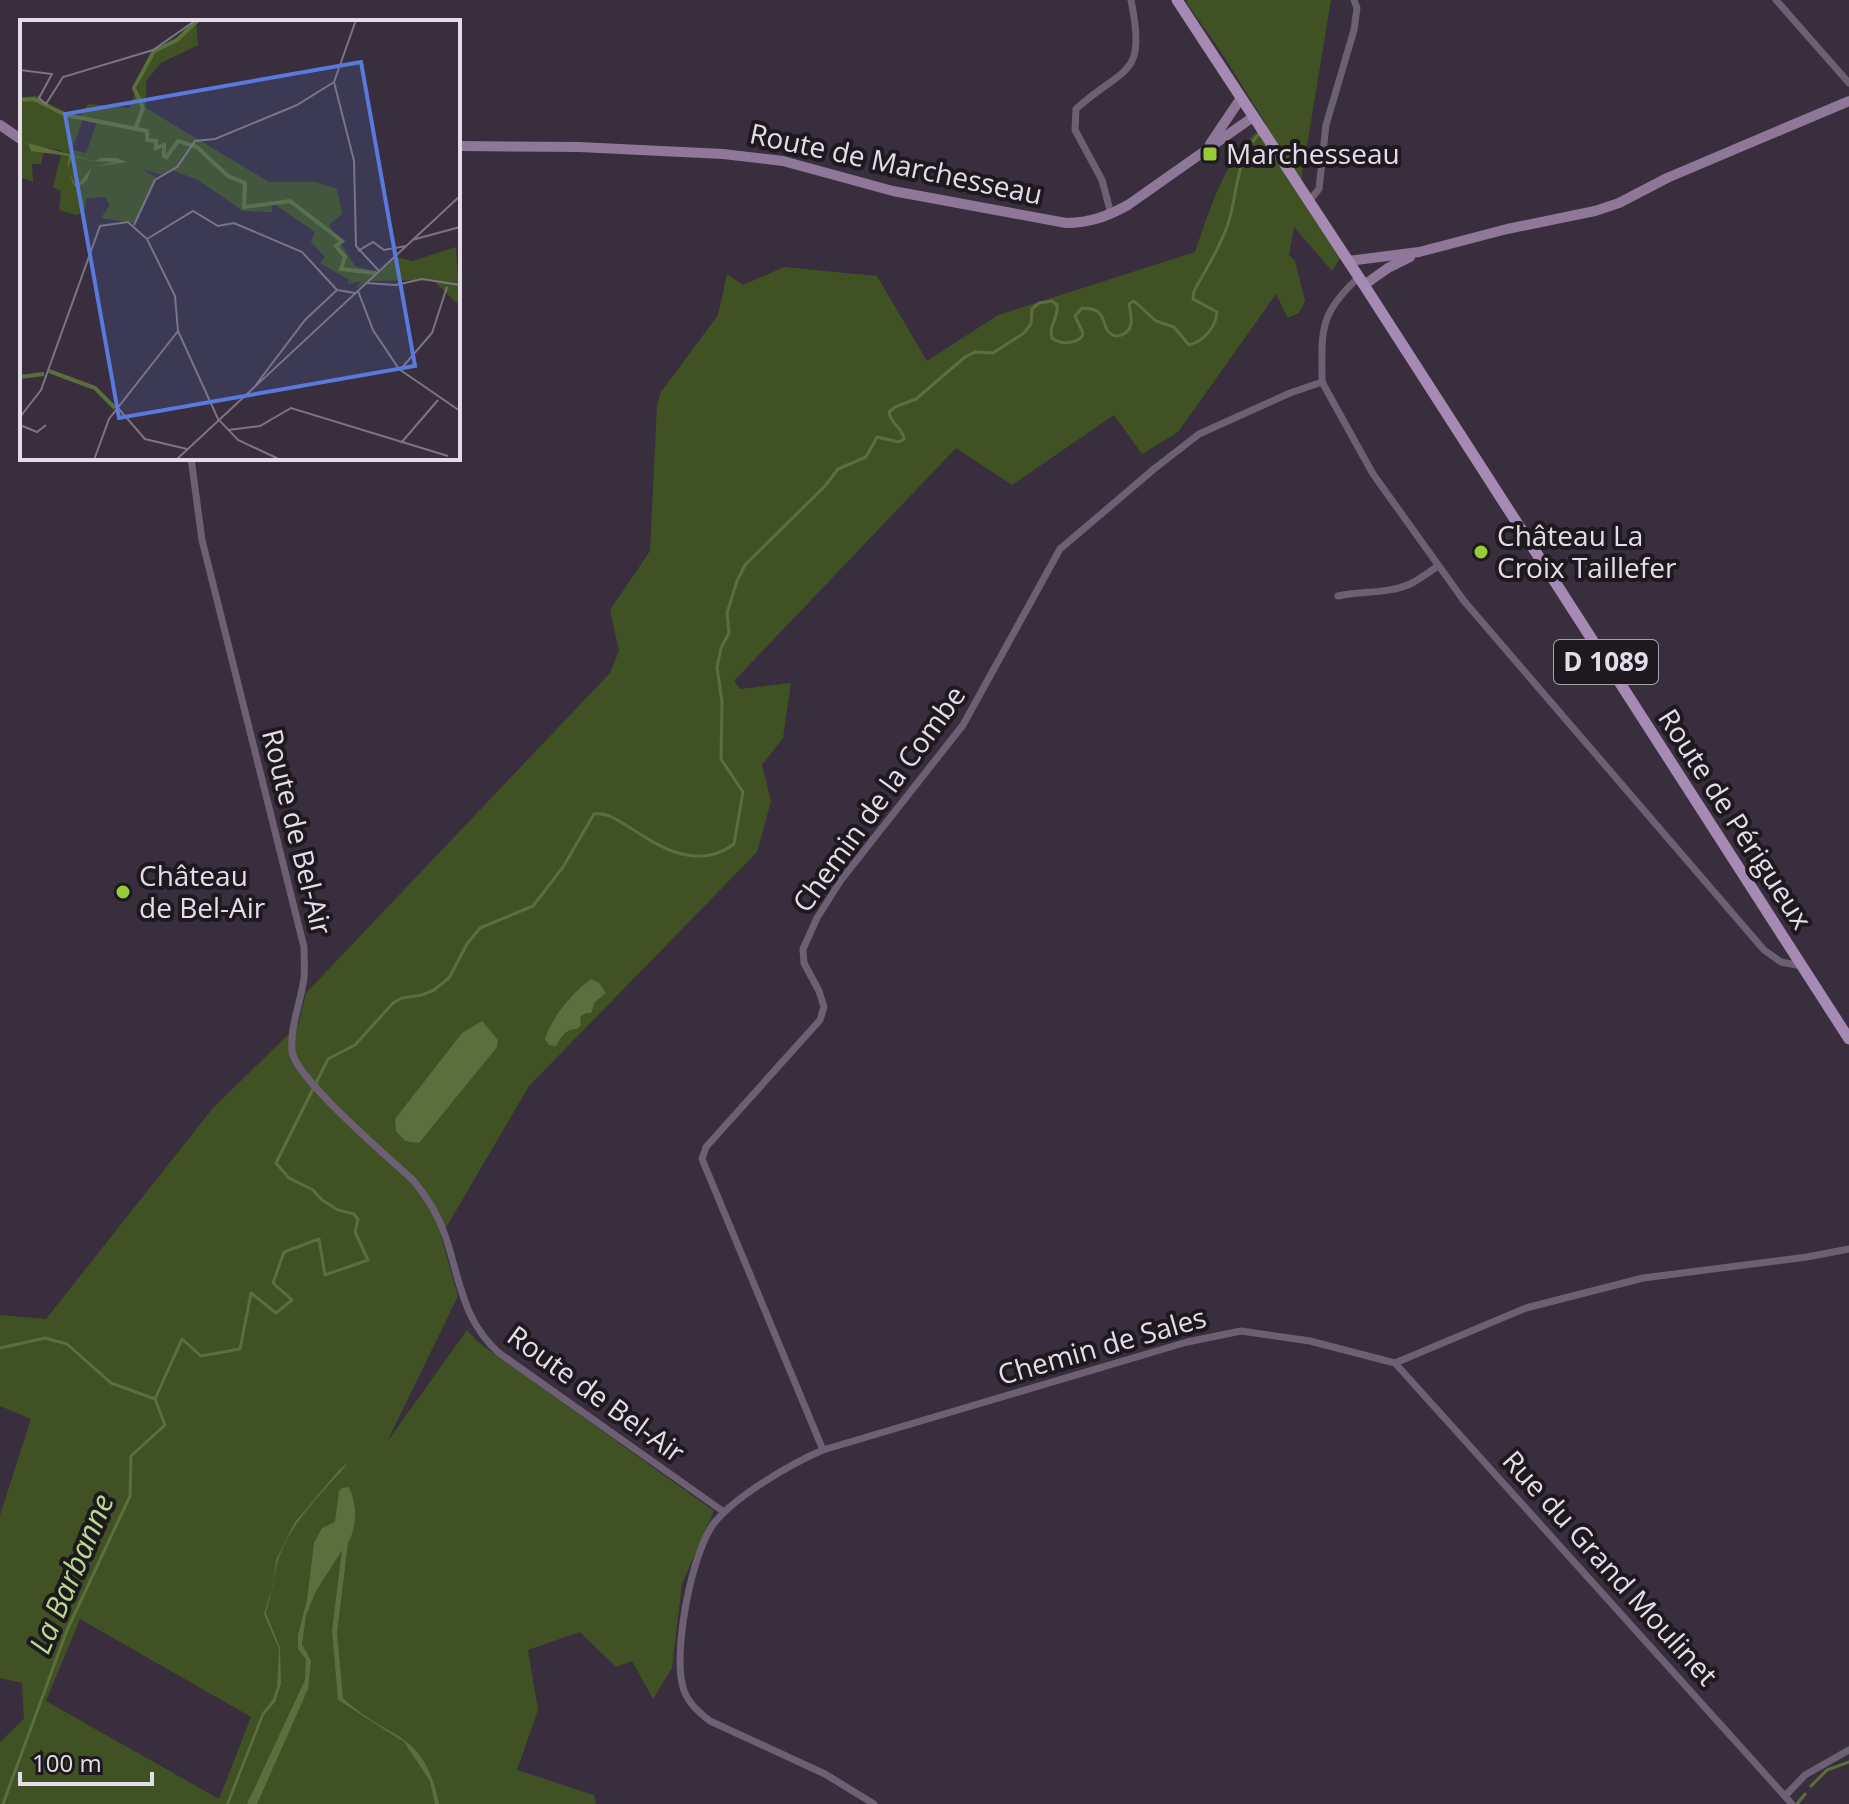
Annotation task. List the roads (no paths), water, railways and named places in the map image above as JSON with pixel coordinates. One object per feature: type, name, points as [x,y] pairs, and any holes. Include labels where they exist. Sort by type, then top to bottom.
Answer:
[{"type":"main road","name":"D 1089","points":[[1177,0],[1348,261]]},
{"type":"main road","name":"Route de Périgueux","points":[[1348,261],[1849,1039]]},
{"type":"street","points":[[1111,214],[1102,180],[1075,130],[1076,109],[1124,75],[1132,63],[1137,44],[1131,0]]},
{"type":"street","points":[[1309,201],[1319,189],[1326,125],[1354,30],[1357,8],[1354,0]]},
{"type":"street","points":[[1776,0],[1849,83]]},
{"type":"street","points":[[1207,149],[1241,98]]},
{"type":"street","points":[[1348,261],[1419,252],[1507,229],[1573,218],[1619,203],[1667,178],[1849,101]]},
{"type":"street","points":[[0,125],[20,139]]},
{"type":"street","name":"Route de Marchesseau","points":[[460,146],[579,147],[723,154],[783,161],[893,191],[1066,223],[1083,223],[1111,214],[1207,149],[1260,127]]},
{"type":"street","points":[[1419,252],[1361,281],[1327,314],[1322,329],[1322,382],[1373,474],[1472,611],[1764,950],[1781,962],[1802,966]]},
{"type":"street","name":"Chemin de la Combe","points":[[823,1450],[702,1159],[706,1147],[820,1020],[824,1007],[804,963],[803,949],[817,918],[841,880],[963,725],[1060,549],[1199,434],[1322,382]]},
{"type":"street","name":"Route de Bel-Air","points":[[191,460],[202,540],[301,932],[304,975],[293,1022],[292,1053],[304,1074],[321,1093],[413,1180],[426,1197],[445,1233],[466,1306],[482,1338],[724,1512]]},
{"type":"street","points":[[1338,596],[1409,585],[1438,566]]},
{"type":"street","points":[[1395,1363],[1526,1308],[1643,1278],[1849,1249]]},
{"type":"street","name":"Chemin de Sales","points":[[874,1804],[825,1774],[710,1721],[697,1711],[682,1685],[679,1661],[693,1569],[702,1542],[724,1512],[804,1458],[823,1450],[1187,1342],[1241,1331],[1310,1341],[1395,1363]]},
{"type":"street","name":"Rue du Grand Moulinet","points":[[1395,1363],[1792,1804]]},
{"type":"street","points":[[1785,1796],[1813,1770],[1849,1750]]},
{"type":"waterway","name":"La Barbanne","points":[[3,1804],[67,1630],[130,1496],[131,1456],[165,1425],[155,1399],[182,1339],[201,1356],[240,1349],[251,1293],[276,1313],[292,1300],[273,1283],[284,1252],[319,1239],[325,1275],[368,1260],[355,1232],[358,1219],[354,1214],[338,1210],[322,1200],[313,1190],[289,1178],[276,1163],[328,1059],[355,1045],[393,1003],[434,990],[449,978],[467,944],[480,928],[533,906],[563,867],[594,814],[612,817],[680,854],[707,856],[734,844],[743,792],[721,759],[722,702],[717,667],[721,648],[729,633],[727,613],[745,565],[825,486],[838,469],[866,457],[877,437],[899,442],[904,439],[889,412],[916,399],[965,357],[975,352],[993,353],[1024,333],[1031,324],[1032,309],[1039,303],[1052,301],[1057,305],[1051,334],[1052,338],[1063,343],[1082,337],[1075,316],[1082,308],[1098,312],[1114,336],[1125,333],[1131,323],[1129,304],[1134,301],[1156,321],[1174,327],[1189,345],[1204,337],[1212,328],[1217,312],[1193,299],[1194,291],[1225,233],[1246,152],[1261,132]]},
{"type":"waterway","points":[[0,1348],[45,1338],[67,1344],[111,1383],[155,1399]]},
{"type":"waterway","points":[[1811,1786],[1827,1770],[1849,1762]]},
{"type":"waterway","points":[[1797,1804],[1805,1794]]},
{"type":"place","name":"Marchesseau","points":[[1210,154]]},
{"type":"place","name":"Château La Croix Taillefer","points":[[1481,552]]},
{"type":"place","name":"Château de Bel-Air","points":[[123,892]]}]
